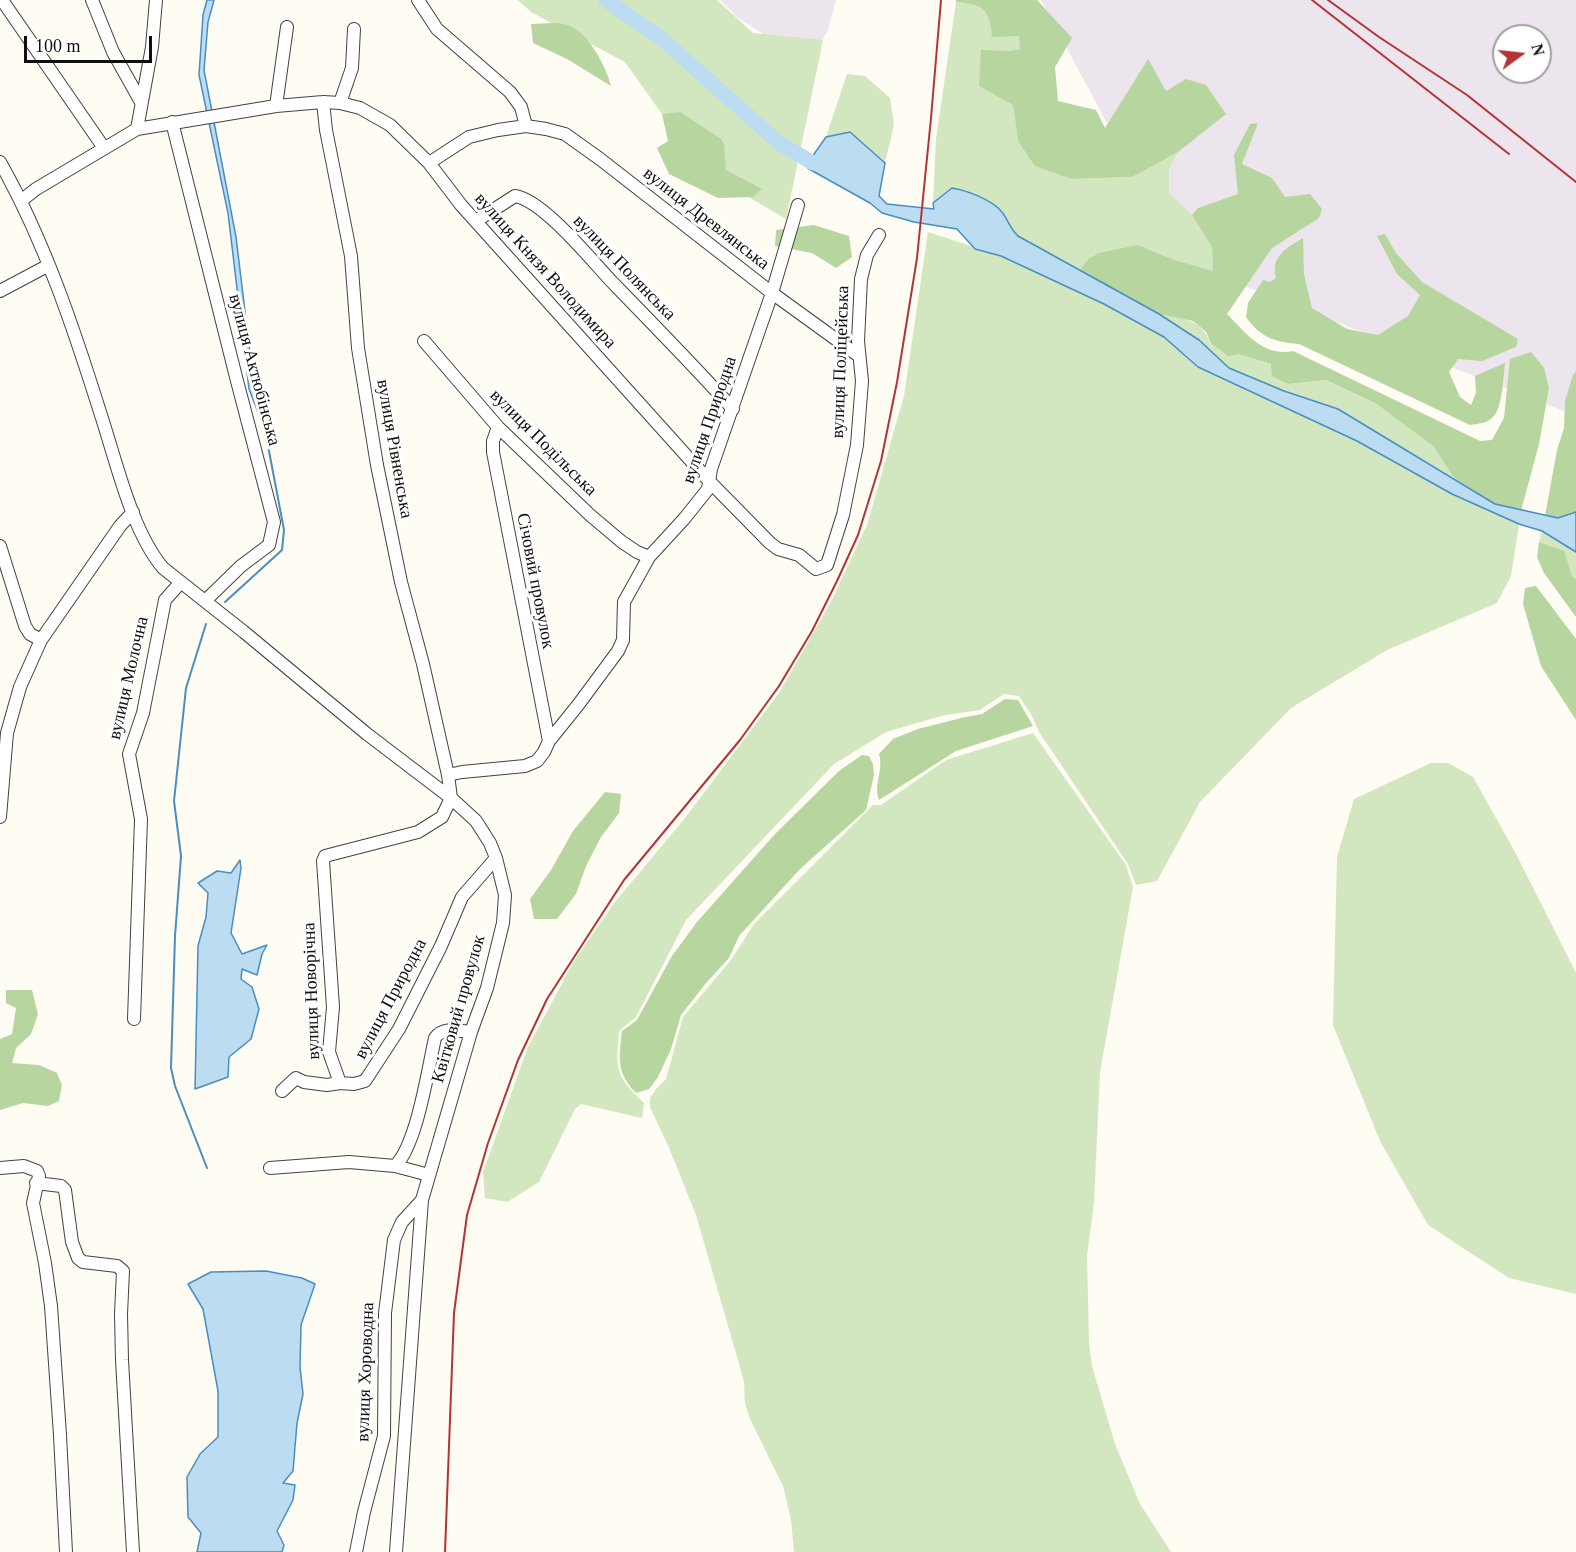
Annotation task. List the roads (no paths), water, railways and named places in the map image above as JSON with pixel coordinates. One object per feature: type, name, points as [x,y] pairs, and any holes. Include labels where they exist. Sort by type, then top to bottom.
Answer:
[{"type":"street","points":[[2,0],[104,148]]},
{"type":"street","points":[[92,0],[113,52],[141,102]]},
{"type":"street","points":[[137,129],[152,47],[156,0]]},
{"type":"street","points":[[418,0],[437,28],[510,92],[522,107],[526,126]]},
{"type":"street","points":[[276,106],[287,27]]},
{"type":"street","points":[[340,103],[352,68],[354,29]]},
{"type":"street","name":"вулиця Князя Володимира","points":[[172,122],[276,106],[323,102],[360,108],[390,125],[429,163],[461,205],[710,482],[770,543],[778,549],[799,555]]},
{"type":"street","name":"вулиця Рівненська","points":[[323,102],[326,129],[351,256],[358,348],[377,465],[401,582],[423,664],[448,775],[451,798]]},
{"type":"street","points":[[22,200],[36,189],[137,129],[172,122]]},
{"type":"street","name":"вулиця Актюбінська","points":[[172,122],[274,522],[269,544],[205,601]]},
{"type":"street","name":"вулиця Древлянська","points":[[429,163],[470,137],[498,130],[526,126],[565,134],[772,293],[859,356]]},
{"type":"street","points":[[0,162],[22,200],[49,265],[82,356],[133,512],[154,558],[181,582]]},
{"type":"street","name":"вулиця Полянська","points":[[476,221],[515,196],[524,197],[553,220],[733,409]]},
{"type":"street","name":"вулиця Природна","points":[[448,775],[525,766],[537,761],[549,741],[618,651],[623,640],[624,602],[649,557],[691,512],[708,489],[711,469],[772,293],[798,204]]},
{"type":"street","name":"вулиця Поліцейська","points":[[799,555],[816,569],[827,565],[838,530],[857,445],[862,381],[858,320],[861,279],[867,255],[879,235]]},
{"type":"street","points":[[0,291],[49,265]]},
{"type":"street","name":"вулиця Подільська","points":[[424,341],[498,427],[590,515],[622,542],[649,557]]},
{"type":"street","name":"Січовий провулок","points":[[498,427],[493,441],[493,452],[549,741]]},
{"type":"street","points":[[0,817],[7,733],[21,687],[41,640],[120,526],[133,512]]},
{"type":"street","points":[[0,546],[25,626],[30,634],[41,640]]},
{"type":"street","name":"Квітковий провулок","points":[[181,582],[367,734],[451,798],[476,821],[490,843],[496,858],[505,895],[503,923],[487,988],[471,1032],[422,1200],[396,1552]]},
{"type":"street","name":"вулиця Молочна","points":[[134,1019],[141,819],[129,754],[142,713],[165,600],[181,582]]},
{"type":"street","name":"вулиця Новорічна","points":[[340,1083],[333,1070],[329,1052],[333,1007],[323,861],[325,856],[418,832],[442,817],[451,798]]},
{"type":"street","name":"вулиця Природна","points":[[282,1091],[296,1078],[315,1084],[354,1084],[365,1081],[404,1019],[441,946],[462,897],[496,858]]},
{"type":"street","points":[[395,1166],[406,1151],[435,1038],[444,1030],[471,1032]]},
{"type":"street","points":[[270,1168],[349,1162],[395,1166],[429,1175]]},
{"type":"street","points":[[0,1168],[31,1167],[37,1171],[39,1176],[33,1203],[51,1306],[66,1552]]},
{"type":"street","points":[[36,1183],[61,1186],[65,1190],[72,1242],[78,1258],[83,1262],[117,1266],[123,1271],[122,1360],[133,1552]]},
{"type":"street","name":"вулиця Хороводна","points":[[356,1552],[384,1436],[385,1313],[394,1240],[402,1222],[422,1200]]},
{"type":"water","points":[[207,0],[214,0],[208,22],[204,70],[236,237],[255,394],[265,430],[249,389],[228,213],[199,75],[203,15]]},
{"type":"water","points":[[850,132],[885,163],[879,196],[887,204],[934,209],[933,203],[952,188],[985,199],[1001,211],[1018,236],[1159,314],[1199,340],[1229,368],[1284,391],[1338,409],[1495,504],[1558,518],[1576,512],[1576,552],[1542,531],[1519,524],[1452,494],[1357,441],[1198,367],[1164,337],[1104,304],[1001,256],[975,249],[957,229],[914,222],[882,213],[870,203],[809,169],[795,157],[795,151],[812,157],[826,137]]},
{"type":"water","points":[[240,860],[241,868],[231,933],[242,954],[267,945],[262,954],[257,975],[242,969],[241,979],[252,987],[259,1009],[251,1039],[229,1057],[228,1077],[195,1089],[198,946],[206,917],[208,893],[198,883],[217,871],[231,873]]},
{"type":"water","points":[[266,1271],[302,1278],[315,1284],[301,1325],[300,1367],[303,1394],[297,1423],[293,1471],[283,1483],[295,1485],[293,1500],[277,1531],[284,1545],[282,1552],[197,1552],[201,1533],[188,1517],[187,1477],[200,1454],[218,1437],[218,1391],[203,1309],[188,1284],[211,1272]]},
{"type":"waterway","points":[[606,0],[662,39],[779,143],[813,163]]},
{"type":"waterway","points":[[225,602],[282,550],[284,530],[265,430]]},
{"type":"waterway","points":[[206,624],[186,688],[174,801],[181,856],[175,936],[171,1068],[175,1086],[207,1168]]},
{"type":"railway","points":[[445,1552],[454,1313],[467,1215],[488,1143],[518,1060],[547,999],[624,880],[740,740],[779,686],[812,631],[858,535],[881,461],[897,382],[917,258],[941,0]]},
{"type":"railway","points":[[1312,0],[1509,154]]},
{"type":"railway","points":[[1328,0],[1467,95],[1576,182]]}]
